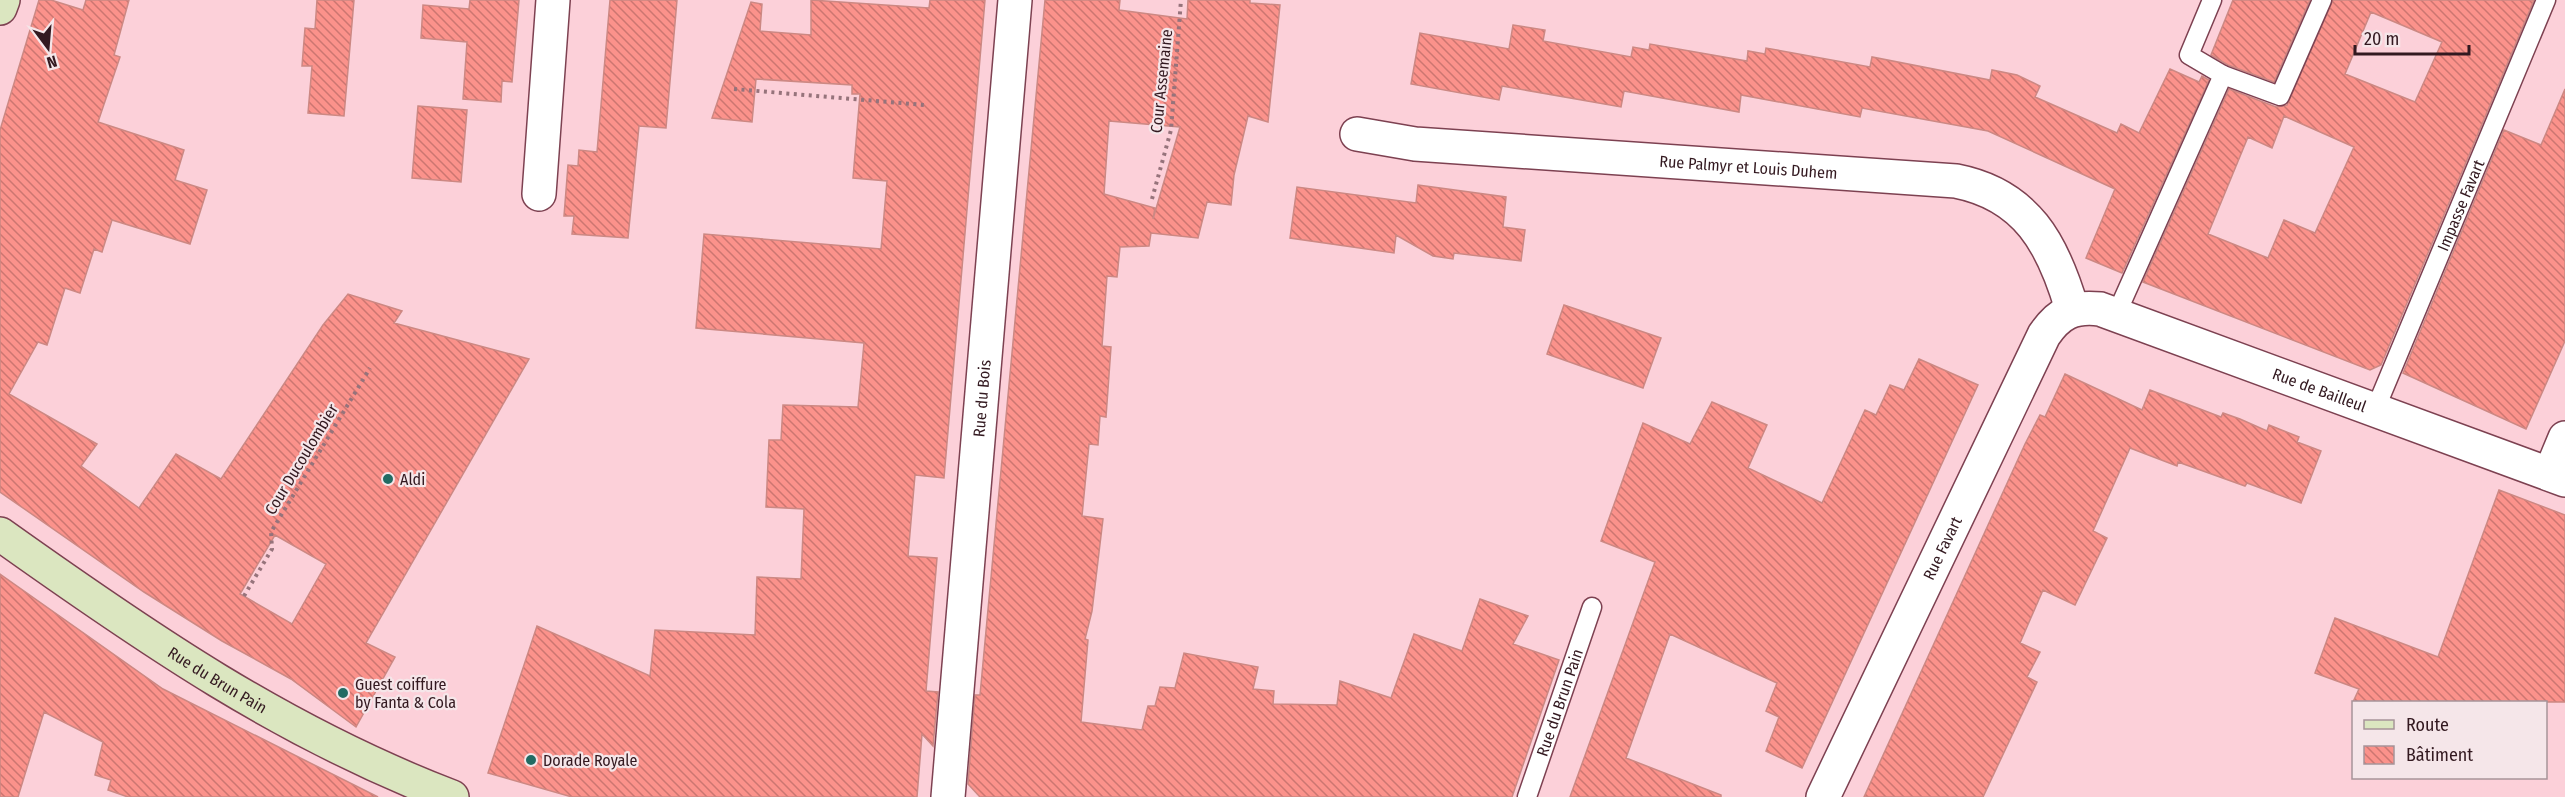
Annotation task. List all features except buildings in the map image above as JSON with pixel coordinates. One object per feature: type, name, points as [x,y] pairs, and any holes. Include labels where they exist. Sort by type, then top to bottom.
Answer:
[{"type":"main road","points":[[0,8],[3,0]]},
{"type":"main road","name":"Rue du Brun Pain","points":[[0,534],[132,628],[239,696],[317,736],[452,797]]},
{"type":"street","points":[[539,194],[553,0]]},
{"type":"street","name":"Rue du Bois","points":[[948,797],[1015,0]]},
{"type":"street","name":"Rue Palmyr et Louis Duhem","points":[[1357,134],[1415,144],[1761,166],[1956,181],[1980,185],[1997,192],[2018,207],[2035,227],[2058,268],[2072,309]]},
{"type":"street","name":"Rue de Bailleul","points":[[2072,309],[2100,309],[2557,477]]},
{"type":"street","name":"Rue Favart","points":[[1823,797],[2044,335],[2056,319],[2072,309]]},
{"type":"street","points":[[2557,477],[2565,438]]},
{"type":"lane","points":[[2212,0],[2189,55],[2223,75],[2280,96],[2322,0]]},
{"type":"lane","name":"Impasse Favart","points":[[2375,410],[2546,0]]},
{"type":"lane","points":[[2116,315],[2223,75]]},
{"type":"lane","name":"Rue du Brun Pain","points":[[1527,797],[1592,607]]},
{"type":"path","name":"Cour Assemaine","points":[[1152,199],[1170,130],[1181,0]]},
{"type":"path","points":[[734,89],[925,105]]},
{"type":"path","name":"Cour Ducoulombier","points":[[244,596],[272,549],[271,532],[370,368]]},
{"type":"place","name":"Aldi","points":[[388,479]]},
{"type":"place","name":"Guest coiffure by Fanta & Cola","points":[[343,693]]},
{"type":"place","name":"Dorade Royale","points":[[531,760]]}]
